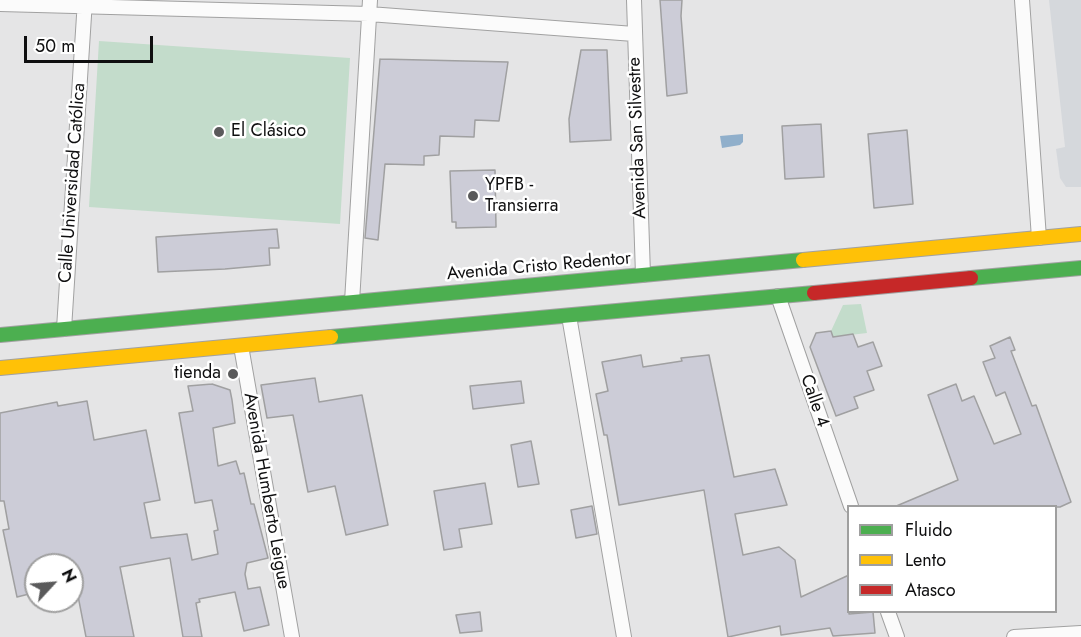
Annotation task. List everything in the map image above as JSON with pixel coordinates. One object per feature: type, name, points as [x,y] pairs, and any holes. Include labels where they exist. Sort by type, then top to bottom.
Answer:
[{"type":"highway","name":"Avenida Cristo Redentor","points":[[0,335],[1081,234]]},
{"type":"highway","points":[[0,368],[1081,268]]},
{"type":"street","name":"Avenida San Silvestre","points":[[634,0],[643,275]]},
{"type":"street","points":[[1022,0],[1040,238]]},
{"type":"street","name":"Calle Universidad Católica","points":[[64,329],[84,3]]},
{"type":"street","points":[[0,4],[370,7],[634,34]]},
{"type":"street","points":[[352,302],[370,7]]},
{"type":"street","name":"Calle 4","points":[[777,296],[850,505]]},
{"type":"street","points":[[569,316],[624,637]]},
{"type":"street","name":"Avenida Humberto Leigue","points":[[241,346],[292,637]]},
{"type":"street","points":[[888,613],[897,637]]},
{"type":"street","points":[[1014,637],[1081,633]]},
{"type":"shaded area","points":[[1049,0],[1081,0],[1081,187],[1066,187],[1060,178],[1056,149],[1065,147]]},
{"type":"green space","name":"El Clásico","points":[[99,41],[350,58],[340,224],[89,207]]},
{"type":"green space","points":[[861,304],[867,333],[833,337],[831,331],[843,305]]},
{"type":"water","points":[[743,134],[743,142],[740,145],[722,148],[720,136]]},
{"type":"building","points":[[660,0],[682,0],[681,16],[687,93],[667,96]]},
{"type":"building","points":[[581,50],[607,50],[611,140],[570,142],[569,119]]},
{"type":"building","points":[[380,59],[508,62],[499,121],[475,120],[474,137],[440,136],[439,155],[424,156],[424,165],[385,164],[378,240],[365,238]]},
{"type":"building","points":[[821,124],[824,177],[785,179],[782,126]]},
{"type":"building","points":[[907,130],[913,204],[874,208],[868,134]]},
{"type":"building","name":"YPFB - Transierra","points":[[495,170],[496,227],[456,228],[456,222],[452,222],[450,171]]},
{"type":"building","points":[[277,229],[279,248],[269,248],[270,265],[158,272],[156,237]]},
{"type":"building","points":[[831,331],[833,337],[853,334],[858,347],[873,342],[882,366],[867,371],[874,390],[854,397],[858,408],[836,416],[810,347],[816,333]]},
{"type":"building","points":[[1010,337],[1015,350],[1011,351],[1032,406],[1036,405],[1071,502],[1060,507],[1057,505],[899,505],[958,480],[928,395],[956,384],[962,401],[974,396],[994,444],[1021,434],[1005,392],[996,396],[983,362],[995,358],[990,346]]},
{"type":"building","points":[[641,355],[643,367],[682,361],[681,358],[709,355],[734,477],[775,469],[787,505],[735,514],[743,555],[779,547],[795,560],[801,597],[847,576],[847,613],[873,613],[875,633],[833,636],[830,628],[781,635],[780,626],[728,637],[704,490],[619,505],[607,435],[604,435],[596,394],[608,391],[602,362]]},
{"type":"building","points":[[315,378],[319,402],[362,395],[388,525],[346,535],[335,486],[308,492],[293,415],[267,418],[261,385]]},
{"type":"building","points":[[521,381],[524,403],[473,409],[470,386]]},
{"type":"building","points":[[212,384],[230,390],[235,423],[213,428],[218,466],[236,461],[240,474],[244,473],[251,504],[254,504],[268,558],[247,563],[245,574],[248,589],[260,587],[269,625],[244,631],[235,592],[199,599],[200,602],[196,603],[202,637],[183,637],[170,558],[120,567],[134,637],[86,637],[81,613],[84,613],[84,553],[24,553],[24,595],[17,597],[3,530],[9,529],[4,501],[0,501],[0,413],[57,402],[58,406],[87,401],[94,440],[146,430],[160,500],[144,503],[151,538],[187,534],[192,560],[218,554],[214,531],[218,530],[212,500],[195,503],[179,413],[193,411],[188,386]]},
{"type":"building","points":[[531,441],[539,484],[518,487],[511,445]]},
{"type":"building","points":[[485,483],[492,524],[459,529],[462,547],[444,550],[434,491]]},
{"type":"building","points":[[592,506],[597,534],[576,538],[571,510]]},
{"type":"building","points":[[480,612],[482,631],[460,633],[456,615]]},
{"type":"traffic: fast","points":[[0,335],[803,260]]},
{"type":"traffic: fast","points":[[971,278],[1081,268]]},
{"type":"traffic: fast","points":[[331,337],[814,293]]},
{"type":"traffic: slow","points":[[803,260],[1081,234]]},
{"type":"traffic: slow","points":[[0,368],[331,337]]},
{"type":"traffic: jam","points":[[814,293],[971,278]]},
{"type":"place","name":"El Clásico","points":[[219,132]]},
{"type":"place","name":"YPFB - Transierra","points":[[473,196]]},
{"type":"place","name":"tienda","points":[[233,374]]}]
